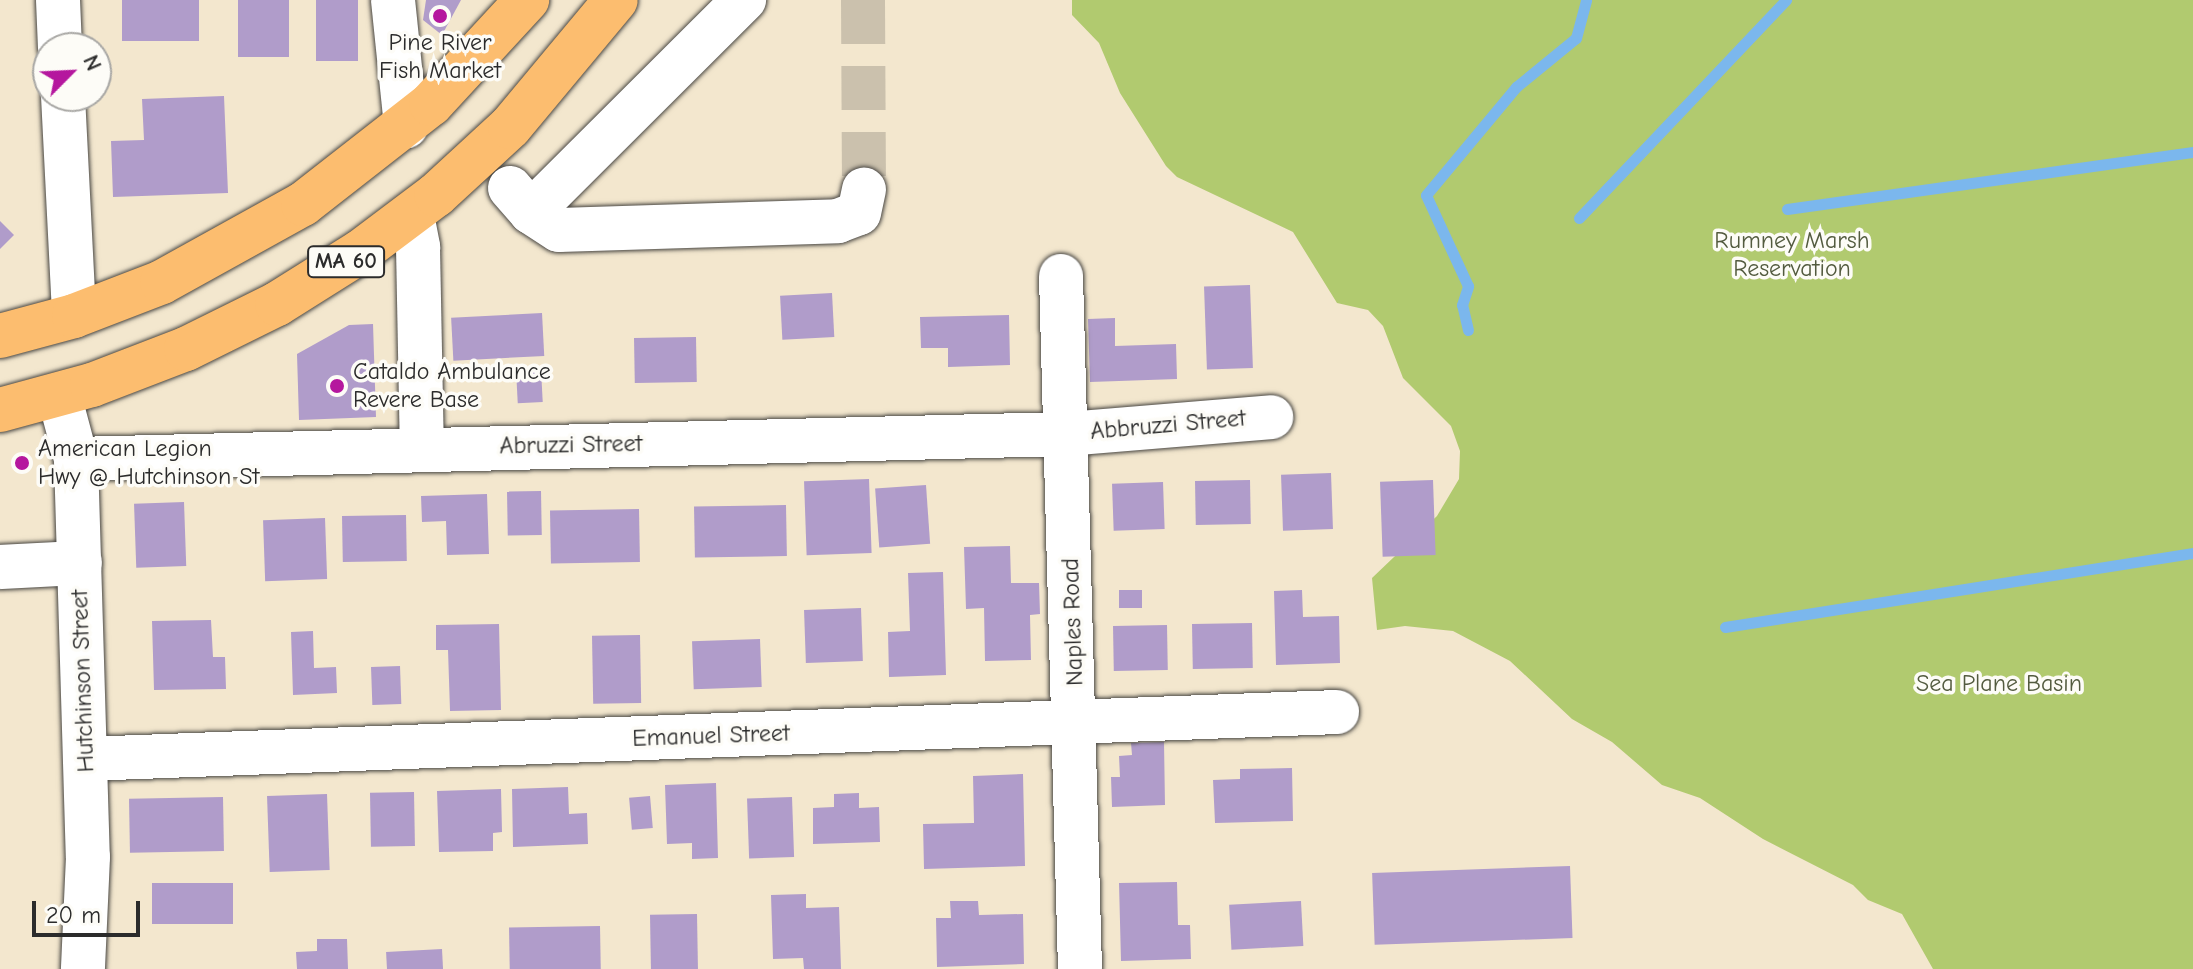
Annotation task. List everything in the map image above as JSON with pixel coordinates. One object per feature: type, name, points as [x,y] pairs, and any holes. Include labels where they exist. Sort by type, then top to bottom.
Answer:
[{"type":"highway","name":"MA 60","points":[[0,336],[74,316],[162,282],[249,238],[331,186],[406,126],[477,58],[527,0]]},
{"type":"highway","name":"MA 60","points":[[0,410],[59,395],[154,363],[249,319],[334,270],[412,215],[510,127],[616,0]]},
{"type":"street","points":[[58,0],[59,32]]},
{"type":"street","points":[[393,0],[406,126]]},
{"type":"street","points":[[744,0],[521,200],[559,230],[838,221],[859,213],[864,190]]},
{"type":"street","points":[[64,112],[74,316]]},
{"type":"street","points":[[412,215],[418,247],[422,448]]},
{"type":"street","name":"Naples Road","points":[[1061,276],[1076,722],[1080,969]]},
{"type":"street","name":"Hutchinson Street","points":[[59,395],[76,459],[86,759],[83,969]]},
{"type":"street","name":"Abbruzzi Street","points":[[1066,434],[1271,417]]},
{"type":"street","name":"Abruzzi Street","points":[[76,459],[1066,434]]},
{"type":"street","points":[[0,567],[80,563]]},
{"type":"street","name":"Emanuel Street","points":[[86,759],[1337,712]]},
{"type":"green space","points":[[1072,0],[2193,0],[2193,969],[1933,969],[1902,914],[1868,900],[1853,885],[1763,839],[1700,798],[1662,785],[1612,742],[1572,719],[1510,661],[1453,631],[1405,626],[1377,630],[1372,578],[1437,516],[1459,479],[1460,451],[1451,426],[1403,378],[1383,326],[1368,310],[1337,303],[1293,232],[1177,177],[1166,166],[1120,93],[1099,43],[1072,15]]},
{"type":"building","points":[[122,0],[199,0],[199,41],[122,41]]},
{"type":"building","points":[[238,0],[289,0],[289,57],[238,57]]},
{"type":"building","points":[[316,0],[358,0],[358,61],[316,61]]},
{"type":"building","name":"Pine River Fish Market","points":[[426,0],[461,0],[442,35],[423,20]]},
{"type":"building","points":[[224,96],[228,193],[113,197],[111,141],[144,140],[142,99]]},
{"type":"building","points":[[0,221],[14,235],[0,249]]},
{"type":"building","points":[[1250,285],[1253,368],[1207,370],[1204,287]]},
{"type":"building","points":[[832,293],[834,337],[782,340],[780,296]]},
{"type":"building","points":[[542,313],[544,356],[453,361],[451,318]]},
{"type":"building","points":[[1009,315],[1010,365],[948,367],[948,348],[921,348],[920,317]]},
{"type":"building","points":[[1115,318],[1115,346],[1176,344],[1177,379],[1090,382],[1088,319]]},
{"type":"building","name":"Cataldo Ambulance Revere Base","points":[[373,324],[376,417],[299,420],[297,354],[349,325]]},
{"type":"building","points":[[696,337],[697,382],[635,383],[634,338]]},
{"type":"building","points":[[541,369],[543,402],[518,403],[516,370]]},
{"type":"building","points":[[1331,473],[1333,529],[1283,531],[1281,475]]},
{"type":"building","points":[[869,479],[872,553],[807,555],[804,481]]},
{"type":"building","points":[[1250,480],[1251,524],[1196,525],[1195,481]]},
{"type":"building","points":[[1433,480],[1436,555],[1383,557],[1380,482]]},
{"type":"building","points":[[1163,482],[1165,529],[1114,531],[1112,484]]},
{"type":"building","points":[[926,485],[930,544],[879,547],[875,489]]},
{"type":"building","points":[[541,491],[542,535],[508,536],[507,492]]},
{"type":"building","points":[[487,494],[489,554],[447,555],[446,521],[422,522],[421,496]]},
{"type":"building","points":[[184,502],[186,566],[136,568],[134,504]]},
{"type":"building","points":[[786,505],[787,556],[695,558],[694,507]]},
{"type":"building","points":[[639,509],[640,562],[551,564],[550,511]]},
{"type":"building","points":[[406,515],[407,561],[343,562],[342,516]]},
{"type":"building","points":[[325,518],[327,579],[265,581],[263,520]]},
{"type":"building","points":[[1010,546],[1011,583],[1039,583],[1040,614],[1030,615],[1031,660],[985,661],[984,608],[966,609],[964,547]]},
{"type":"building","points":[[943,572],[946,675],[889,677],[888,632],[910,631],[908,573]]},
{"type":"building","points":[[1119,590],[1142,590],[1142,608],[1119,608]]},
{"type":"building","points":[[1302,590],[1303,617],[1339,616],[1340,663],[1276,665],[1274,591]]},
{"type":"building","points":[[861,608],[863,661],[806,663],[804,610]]},
{"type":"building","points":[[211,620],[213,657],[225,657],[226,689],[154,690],[152,621]]},
{"type":"building","points":[[1252,623],[1253,668],[1193,669],[1192,624]]},
{"type":"building","points":[[499,624],[501,710],[450,711],[448,650],[436,650],[436,625]]},
{"type":"building","points":[[1167,625],[1168,670],[1114,671],[1113,626]]},
{"type":"building","points":[[313,631],[314,668],[336,667],[337,693],[293,695],[291,632]]},
{"type":"building","points":[[640,635],[641,703],[593,704],[592,636]]},
{"type":"building","points":[[760,639],[762,687],[694,689],[692,641]]},
{"type":"building","points":[[400,666],[401,704],[372,705],[371,667]]},
{"type":"building","points":[[1164,742],[1165,805],[1112,807],[1111,777],[1120,777],[1119,756],[1132,755],[1131,743]]},
{"type":"building","points":[[1292,768],[1293,821],[1215,823],[1213,780],[1240,779],[1240,769]]},
{"type":"building","points":[[1023,774],[1025,866],[924,869],[923,824],[974,823],[973,776]]},
{"type":"building","points":[[716,783],[718,858],[692,859],[692,843],[667,844],[665,785]]},
{"type":"building","points":[[568,787],[569,814],[587,813],[588,844],[513,847],[512,789]]},
{"type":"building","points":[[501,789],[502,832],[493,833],[493,851],[439,852],[437,791]]},
{"type":"building","points":[[414,792],[415,846],[371,847],[370,793]]},
{"type":"building","points":[[859,793],[859,808],[879,807],[880,842],[813,844],[813,808],[834,807],[834,794]]},
{"type":"building","points":[[327,794],[330,870],[270,872],[267,796]]},
{"type":"building","points":[[650,796],[653,828],[632,830],[629,798]]},
{"type":"building","points":[[223,797],[224,851],[130,853],[129,799]]},
{"type":"building","points":[[792,797],[794,857],[749,859],[747,799]]},
{"type":"building","points":[[1570,866],[1573,938],[1375,945],[1372,873]]},
{"type":"building","points":[[1177,882],[1178,925],[1190,925],[1191,959],[1121,961],[1119,883]]},
{"type":"building","points":[[152,883],[233,883],[233,924],[152,924]]},
{"type":"building","points":[[806,894],[806,908],[839,907],[841,969],[804,969],[803,958],[773,959],[771,895]]},
{"type":"building","points":[[950,901],[978,901],[979,915],[1023,914],[1024,964],[937,967],[936,918],[951,918]]},
{"type":"building","points":[[1301,901],[1303,946],[1231,950],[1229,905]]},
{"type":"building","points":[[697,914],[698,969],[651,969],[650,915]]},
{"type":"building","points":[[600,926],[601,969],[510,969],[509,928]]},
{"type":"building","points":[[317,939],[347,939],[348,969],[297,969],[296,952],[317,951]]},
{"type":"building","points":[[442,949],[443,969],[387,969],[386,952]]},
{"type":"waterway","points":[[1468,330],[1462,305],[1468,286],[1426,195],[1516,87],[1576,38],[1586,0]]},
{"type":"waterway","points":[[1579,218],[1786,0]]},
{"type":"waterway","points":[[1787,209],[2193,152]]},
{"type":"waterway","points":[[1725,627],[2193,553]]},
{"type":"tunnel","points":[[863,0],[864,190]]},
{"type":"place","name":"Pine River Fish Market","points":[[440,16]]},
{"type":"place","name":"Cataldo Ambulance Revere Base","points":[[337,386]]},
{"type":"place","name":"American Legion Hwy @ Hutchinson St","points":[[22,463]]},
{"type":"park label","name":"Rumney Marsh Reservation","points":[[1792,255]]},
{"type":"park label","name":"Sea Plane Basin","points":[[1999,684]]}]
